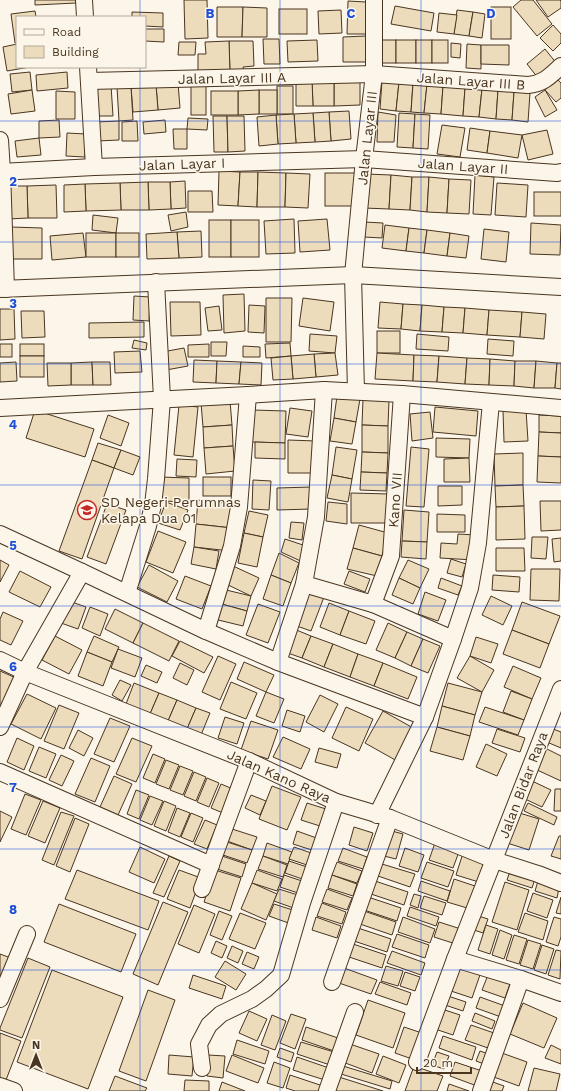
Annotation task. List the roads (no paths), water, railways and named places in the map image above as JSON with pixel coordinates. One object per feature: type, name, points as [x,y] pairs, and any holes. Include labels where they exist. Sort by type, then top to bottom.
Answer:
[{"type":"street","points":[[84,0],[85,16]]},
{"type":"street","name":"Jalan Layar III","points":[[356,392],[353,275],[374,74],[374,0]]},
{"type":"street","name":"Jalan Layar III B","points":[[374,74],[528,85],[543,81],[561,66]]},
{"type":"street","points":[[89,74],[94,167]]},
{"type":"street","name":"Jalan Layar III A","points":[[89,74],[374,74]]},
{"type":"street","points":[[0,140],[3,289],[353,275],[561,287]]},
{"type":"street","name":"Jalan Layar I","points":[[1,172],[94,167],[364,159]]},
{"type":"street","name":"Jalan Layar II","points":[[364,159],[549,173],[561,172]]},
{"type":"street","points":[[127,593],[148,526],[153,505],[156,480],[162,400],[156,282]]},
{"type":"street","points":[[278,662],[304,584],[316,517],[324,390]]},
{"type":"street","points":[[0,408],[324,390],[402,394],[561,408]]},
{"type":"street","name":"Kano VII","points":[[373,604],[391,556],[402,394]]},
{"type":"street","points":[[206,631],[232,546],[239,506],[248,395]]},
{"type":"street","points":[[332,982],[384,817],[425,717],[470,588],[478,543],[491,402]]},
{"type":"street","points":[[0,534],[206,631],[278,662],[425,717]]},
{"type":"street","points":[[0,727],[25,672],[82,572]]},
{"type":"street","points":[[304,584],[373,604],[453,639]]},
{"type":"street","name":"Jalan Kano Raya","points":[[0,660],[25,672],[249,761],[336,802],[384,817],[494,860],[561,883]]},
{"type":"street","name":"Jalan Bidar Raya","points":[[417,1062],[455,959],[561,689]]},
{"type":"street","points":[[202,889],[249,761]]},
{"type":"street","points":[[0,772],[210,865]]},
{"type":"street","points":[[202,1068],[199,1044],[209,1025],[221,1014],[252,999],[266,989],[281,975],[302,903],[336,802]]},
{"type":"street","points":[[0,999],[27,934]]},
{"type":"street","points":[[455,959],[561,993]]},
{"type":"street","points":[[481,1091],[521,979]]},
{"type":"street","points":[[327,1091],[355,1012]]},
{"type":"place","name":"SD Negeri Perumnas Kelapa Dua 01","points":[[87,510]]}]
